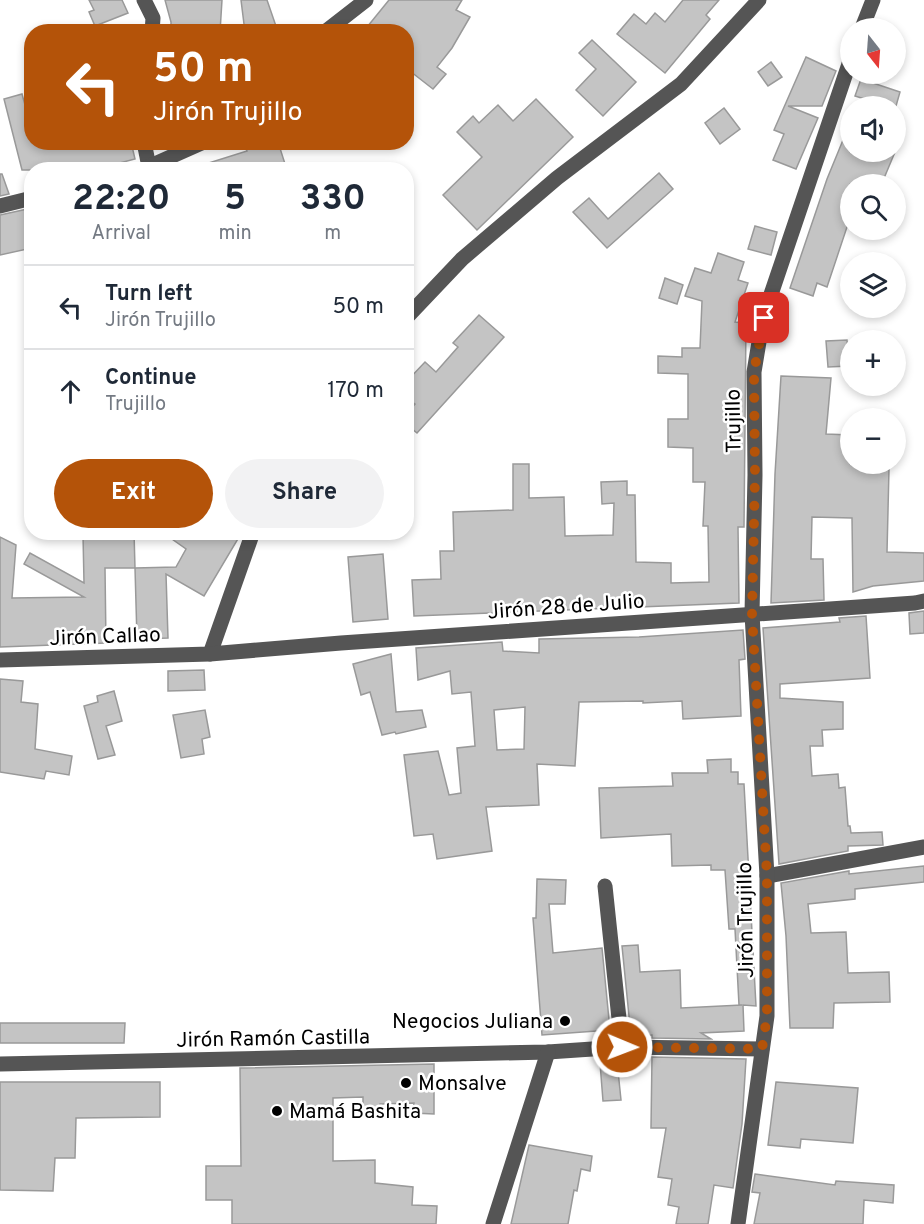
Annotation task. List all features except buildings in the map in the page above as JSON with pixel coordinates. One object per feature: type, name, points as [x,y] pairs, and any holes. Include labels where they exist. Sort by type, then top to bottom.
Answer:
[{"type":"street","points":[[144,0],[153,18],[153,24]]},
{"type":"street","points":[[335,24],[366,0]]},
{"type":"street","points":[[414,310],[462,259],[548,186],[681,84],[759,0]]},
{"type":"street","points":[[866,18],[873,0]]},
{"type":"street","name":"Trujillo","points":[[752,614],[755,475],[754,372],[764,318],[842,84]]},
{"type":"street","points":[[159,162],[186,150]]},
{"type":"street","points":[[0,207],[24,200]]},
{"type":"street","points":[[210,654],[249,540]]},
{"type":"street","name":"Jirón 28 de Julio","points":[[210,654],[924,601]]},
{"type":"street","name":"Jirón Trujillo","points":[[738,1224],[767,1016],[767,876],[752,614]]},
{"type":"street","name":"Jirón Callao","points":[[0,660],[210,654]]},
{"type":"street","points":[[767,876],[924,847]]},
{"type":"street","points":[[605,886],[622,1047]]},
{"type":"street","name":"Jirón Ramón Castilla","points":[[0,1064],[548,1052],[622,1047],[762,1049]]},
{"type":"street","points":[[493,1224],[548,1052]]},
{"type":"place","name":"Negocios Juliana","points":[[565,1021]]},
{"type":"place","name":"Monsalve","points":[[406,1083]]},
{"type":"place","name":"Mamá Bashita","points":[[277,1111]]},
{"type":"route","points":[[622,1047],[762,1049],[767,1016],[767,876],[752,614],[755,475],[754,372],[764,318]]}]
